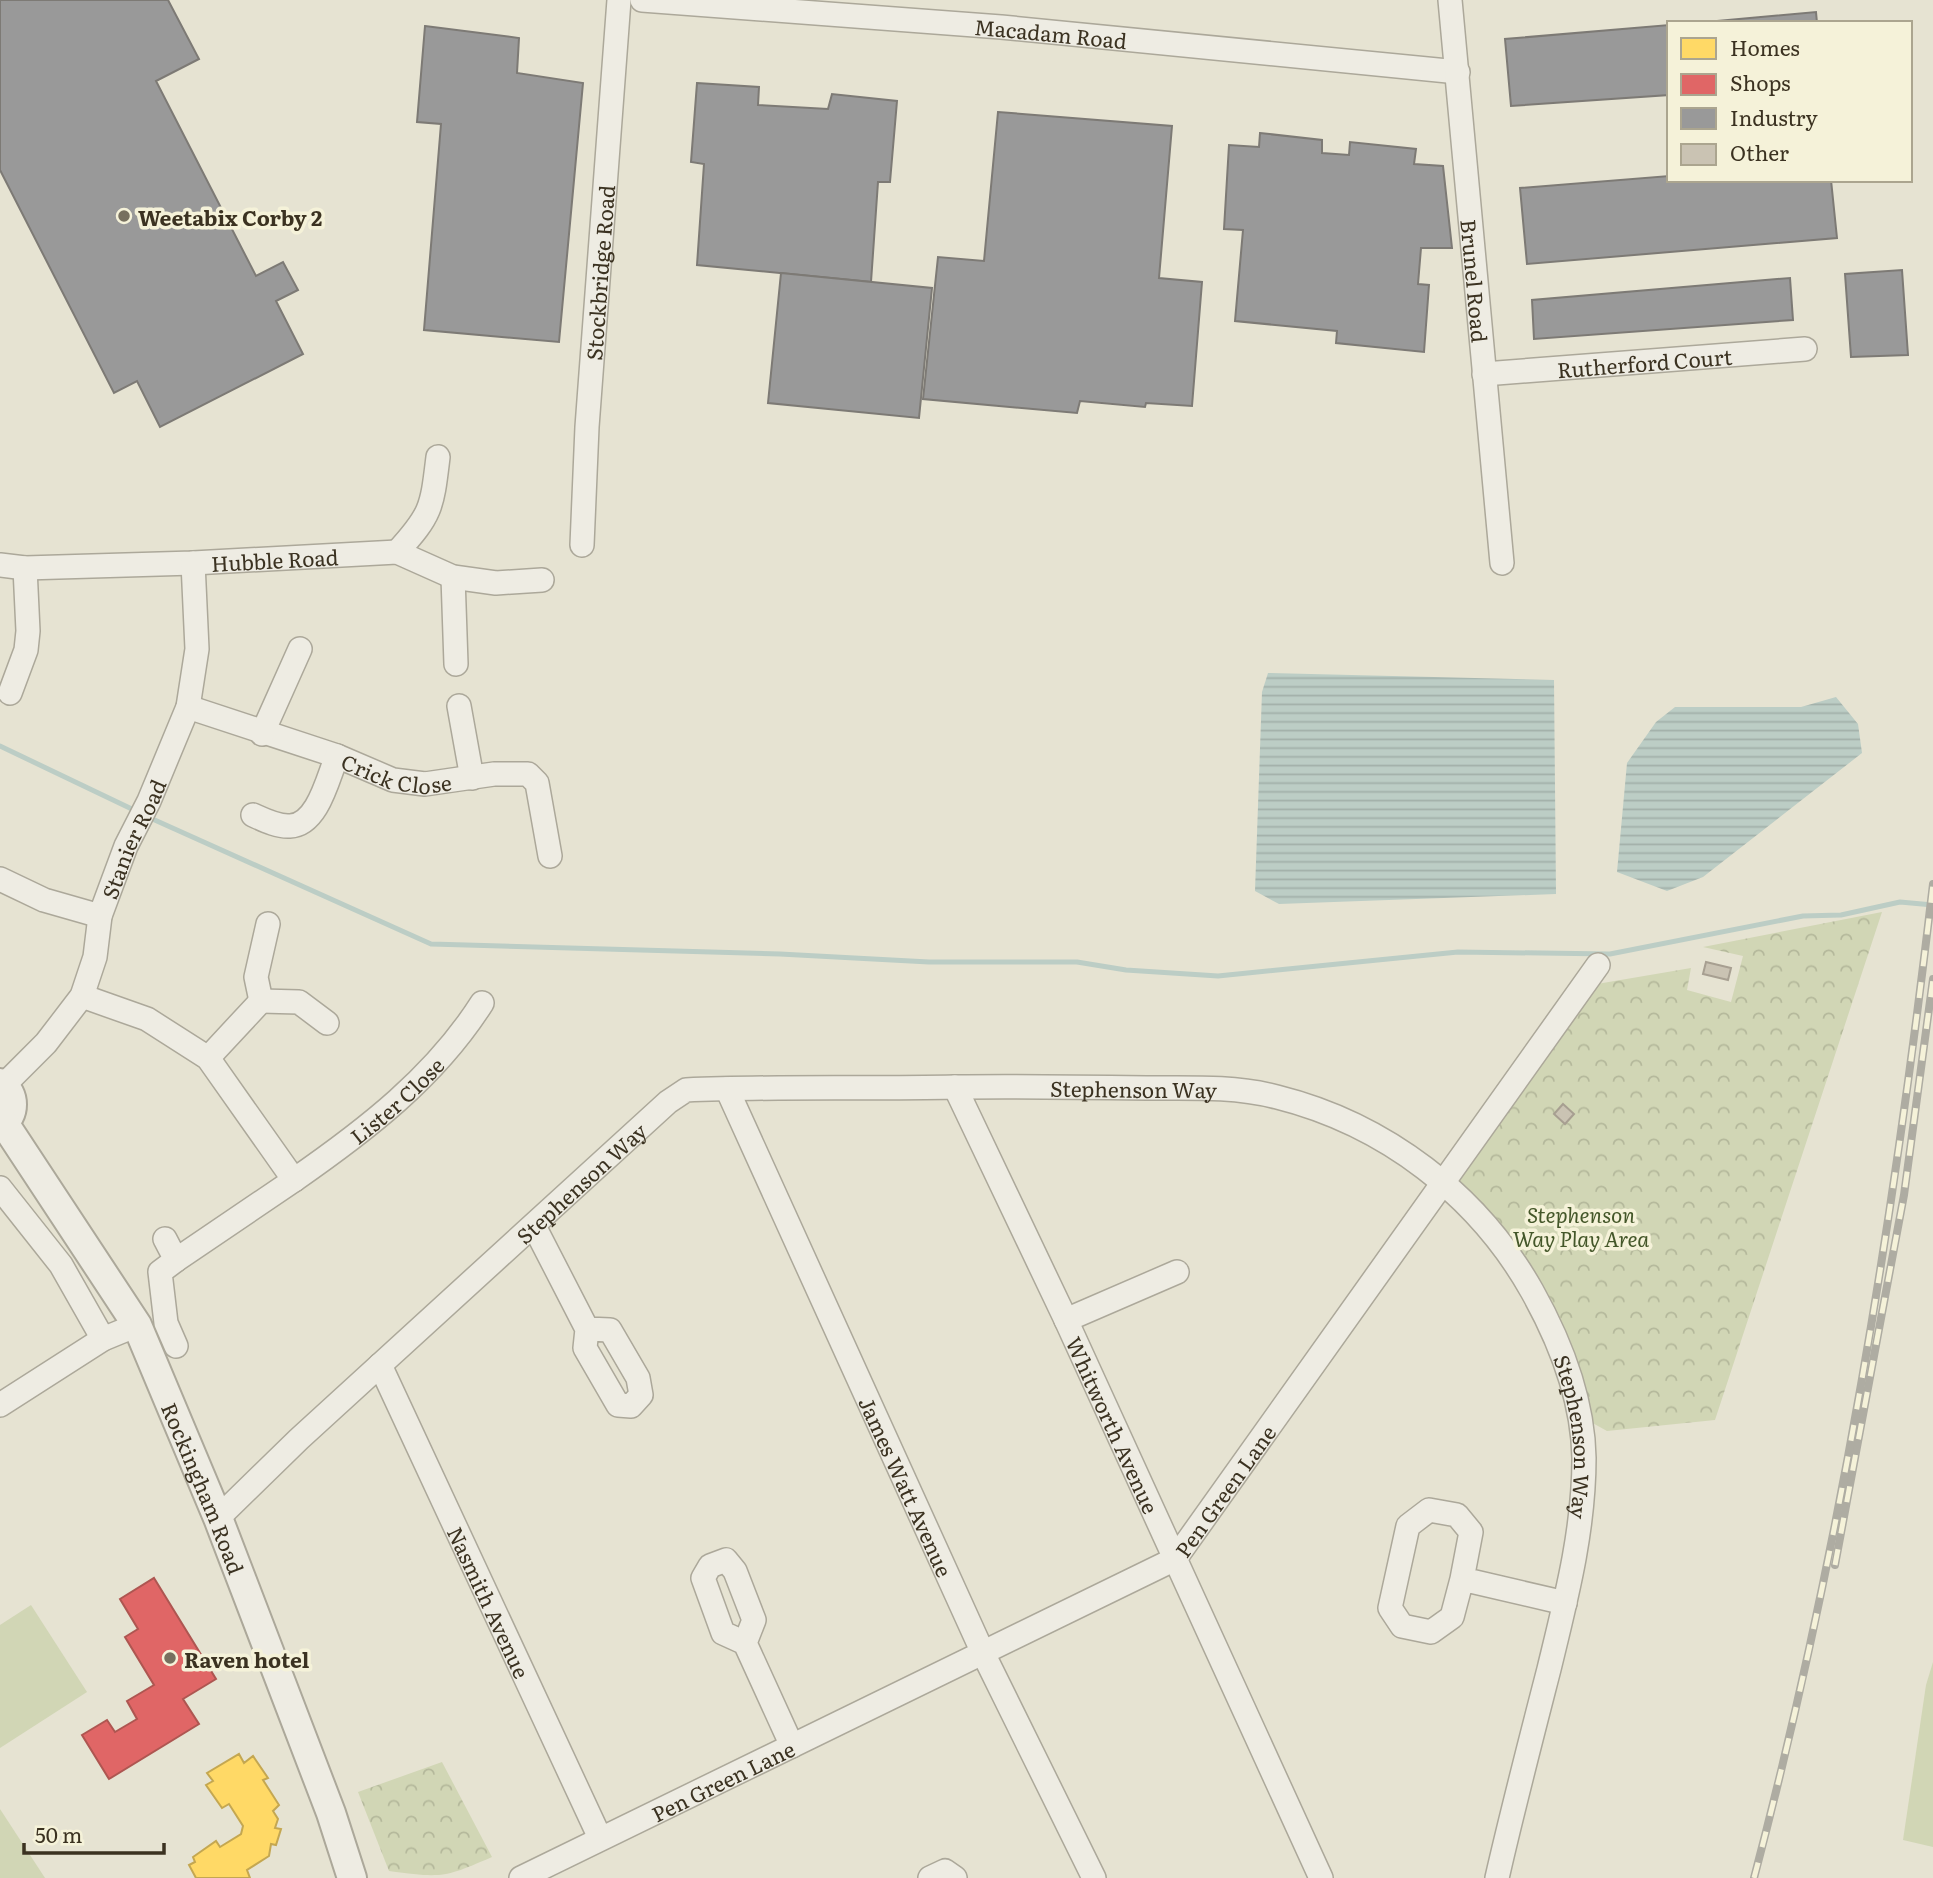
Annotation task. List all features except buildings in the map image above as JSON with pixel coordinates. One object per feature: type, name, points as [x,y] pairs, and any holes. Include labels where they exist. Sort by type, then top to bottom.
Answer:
[{"type":"street","name":"Stockbridge Road","points":[[582,545],[587,427],[619,0]]},
{"type":"street","name":"Macadam Road","points":[[642,0],[1001,27],[1458,72]]},
{"type":"street","name":"Brunel Road","points":[[1450,0],[1502,563]]},
{"type":"street","name":"Rutherford Court","points":[[1485,374],[1805,349]]},
{"type":"street","points":[[397,552],[423,524],[432,500],[438,457]]},
{"type":"street","name":"Hubble Road","points":[[0,565],[25,568],[193,563],[397,552],[453,577],[496,583],[541,580]]},
{"type":"street","name":"Stanier Road","points":[[2,1084],[46,1043],[82,996],[94,957],[100,916],[126,846],[149,801],[188,707],[197,649],[193,563]]},
{"type":"street","points":[[10,692],[26,650],[28,631],[25,568]]},
{"type":"street","points":[[453,577],[456,664]]},
{"type":"street","points":[[262,734],[300,649]]},
{"type":"street","points":[[460,706],[472,778]]},
{"type":"street","name":"Crick Close","points":[[188,707],[262,734],[337,756],[393,780],[425,784],[528,774],[537,783],[550,856]]},
{"type":"street","points":[[253,816],[290,827],[304,821],[315,809],[337,756]]},
{"type":"street","points":[[0,879],[44,900],[100,916]]},
{"type":"street","points":[[261,1001],[256,977],[268,923]]},
{"type":"street","name":"Pen Green Lane","points":[[521,1878],[1175,1559],[1440,1182],[1598,965]]},
{"type":"street","points":[[82,996],[147,1019],[208,1058],[294,1180]]},
{"type":"street","points":[[208,1058],[261,1001],[299,1002],[327,1023]]},
{"type":"street","name":"Lister Close","points":[[176,1259],[356,1137],[428,1073],[460,1037],[482,1003]]},
{"type":"street","points":[[2,1084],[12,1103],[2,1125]]},
{"type":"street","name":"Stephenson Way","points":[[218,1518],[380,1365],[668,1102],[686,1090],[1040,1084],[1226,1089],[1276,1096],[1323,1111],[1376,1135],[1428,1169],[1440,1182],[1460,1196],[1514,1258],[1552,1327],[1568,1371],[1582,1430],[1584,1457],[1578,1550],[1497,1878]]},
{"type":"street","name":"Whitworth Avenue","points":[[955,1087],[1066,1320],[1321,1878]]},
{"type":"street","name":"James Watt Avenue","points":[[727,1088],[983,1653],[1094,1878]]},
{"type":"street","name":"Rockingham Road","points":[[2,1125],[137,1325],[218,1518],[331,1813],[352,1878]]},
{"type":"street","points":[[0,1188],[61,1265],[103,1339]]},
{"type":"street","points":[[534,1226],[587,1329]]},
{"type":"street","points":[[165,1239],[176,1259],[160,1272],[166,1323],[176,1346]]},
{"type":"street","points":[[1066,1320],[1177,1272]]},
{"type":"street","points":[[0,1405],[103,1339],[137,1325]]},
{"type":"street","name":"Nasmith Avenue","points":[[380,1365],[600,1838]]},
{"type":"street","points":[[1429,1510],[1457,1515],[1471,1532],[1462,1579],[1452,1618],[1431,1632],[1402,1626],[1390,1608],[1408,1525],[1429,1510]]},
{"type":"street","points":[[1462,1579],[1565,1603]]},
{"type":"street","points":[[745,1643],[792,1746]]},
{"type":"street","points":[[930,1878],[945,1871],[955,1878]]},
{"type":"green space","name":"Stephenson Way Play Area","points":[[1882,912],[1715,1420],[1607,1431],[1589,1421],[1560,1322],[1440,1182],[1591,985],[1691,968],[1687,990],[1731,1002],[1743,956],[1703,947]]},
{"type":"green space","points":[[31,1605],[87,1692],[0,1748],[0,1625]]},
{"type":"green space","points":[[1933,1662],[1933,1847],[1903,1840],[1926,1685]]},
{"type":"green space","points":[[442,1762],[492,1857],[452,1873],[421,1875],[389,1871],[358,1792]]},
{"type":"green space","points":[[0,1809],[45,1878],[0,1878]]},
{"type":"shaded area","points":[[1268,673],[1554,680],[1556,894],[1279,904],[1255,891],[1262,692]]},
{"type":"shaded area","points":[[1836,697],[1858,724],[1862,753],[1703,877],[1667,891],[1617,872],[1627,763],[1656,722],[1675,707],[1801,707]]},
{"type":"waterway","points":[[0,746],[136,811]]},
{"type":"waterway","points":[[148,817],[431,944],[780,954],[929,962],[1077,962],[1126,970],[1218,976],[1458,952],[1610,954],[1803,916],[1841,915],[1900,902],[1933,905]]},
{"type":"railway","points":[[1754,1878],[1813,1632],[1861,1384],[1901,1134],[1933,884]]},
{"type":"railway","points":[[1835,1565],[1904,1195],[1933,979]]},
{"type":"place","name":"Weetabix Corby 2","points":[[124,216]]},
{"type":"place","name":"Raven hotel","points":[[170,1658]]}]
